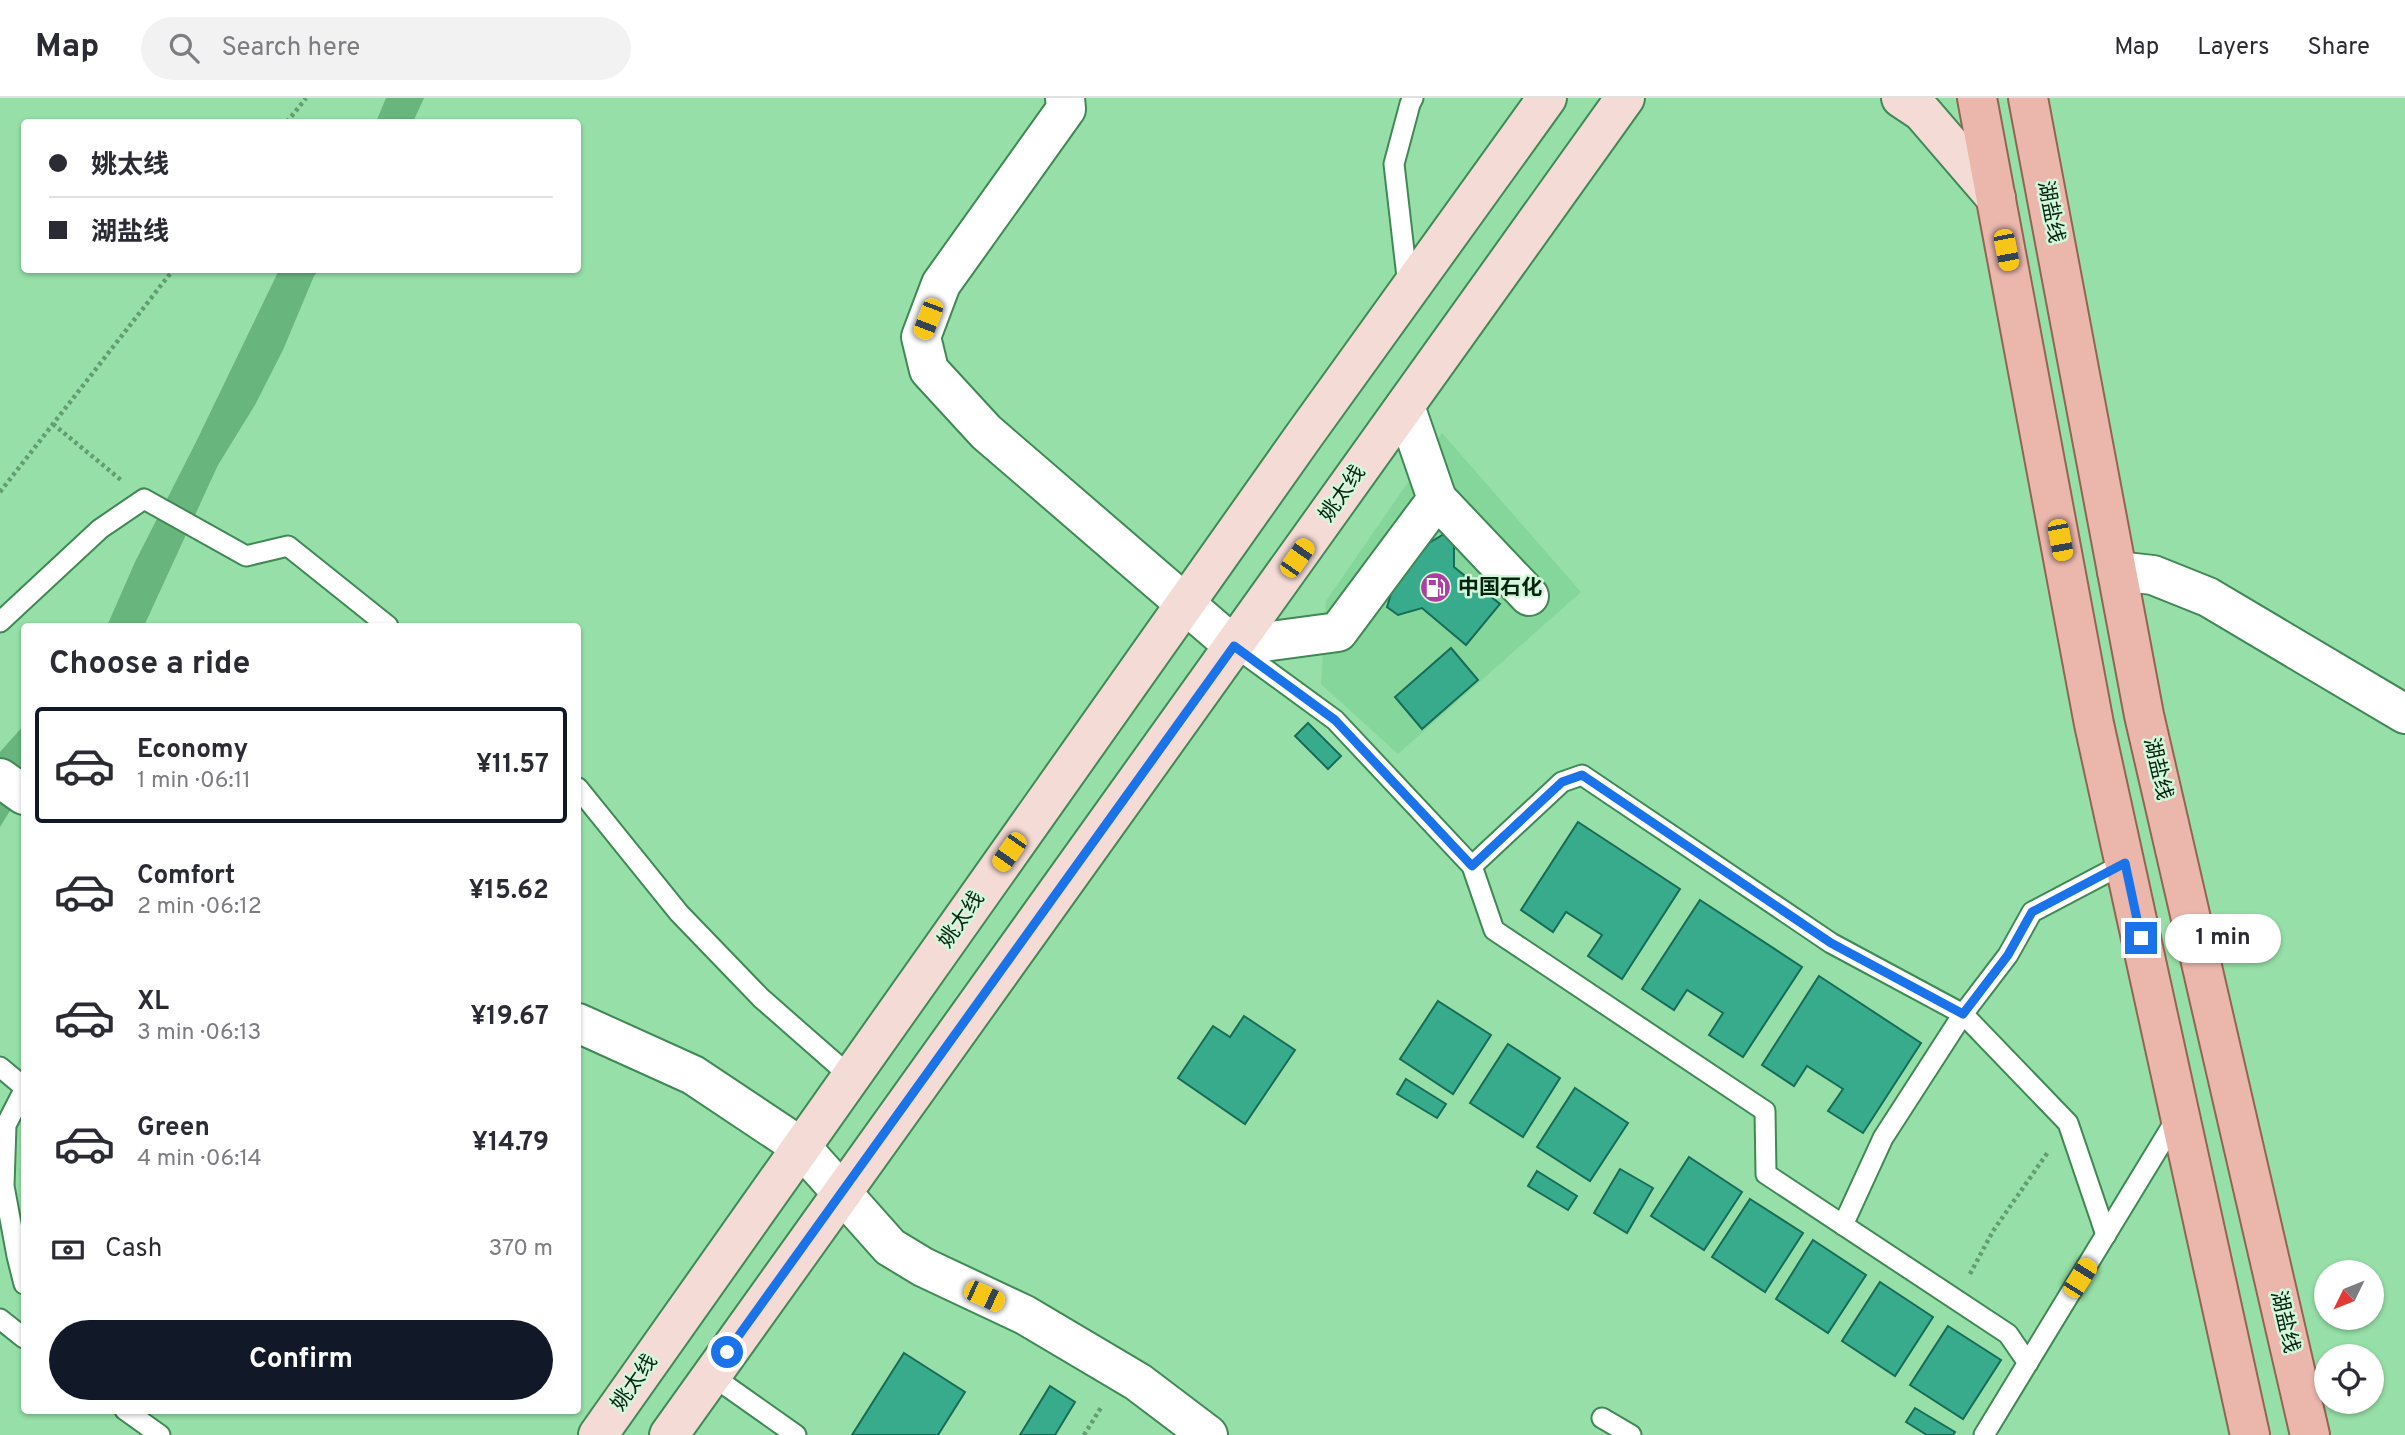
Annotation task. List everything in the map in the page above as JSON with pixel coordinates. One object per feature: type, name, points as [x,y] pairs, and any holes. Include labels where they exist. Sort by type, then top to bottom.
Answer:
[{"type":"main road","name":"姚太线","points":[[598,1435],[1184,605],[1547,98]]},
{"type":"main road","name":"姚太线","points":[[669,1435],[1625,98]]},
{"type":"main road","points":[[1901,98],[1922,112],[1996,198]]},
{"type":"main road","points":[[1977,98],[2094,723],[2250,1435]]},
{"type":"main road","name":"湖盐线","points":[[2028,98],[2144,715],[2310,1435]]},
{"type":"street","points":[[1065,98],[1066,109],[941,284],[921,337],[929,370],[986,432],[1234,646],[1338,632],[1437,499]]},
{"type":"street","points":[[1405,406],[1437,499],[1529,596]]},
{"type":"street","points":[[2117,571],[2153,575],[2208,597],[2405,714]]},
{"type":"street","points":[[0,778],[21,793]]},
{"type":"street","points":[[581,1024],[693,1075],[801,1147],[890,1247],[923,1267],[1025,1315],[1138,1382],[1208,1435]]},
{"type":"lane","points":[[1409,290],[1394,164],[1413,98]]},
{"type":"lane","points":[[0,622],[100,529],[144,499],[246,556],[288,546],[384,623]]},
{"type":"lane","points":[[1234,646],[1335,720],[1472,866],[1494,930],[1765,1111],[1766,1174],[2008,1334],[2028,1363]]},
{"type":"lane","points":[[1472,866],[1562,782],[1582,775],[1831,943],[1963,1014],[2068,1123],[2106,1236]]},
{"type":"lane","points":[[581,793],[678,912],[761,998],[850,1077]]},
{"type":"lane","points":[[1843,1225],[1883,1138],[1963,1014],[2008,955],[2032,912],[2125,863]]},
{"type":"lane","points":[[0,1067],[21,1085]]},
{"type":"lane","points":[[21,1094],[6,1125],[4,1186],[21,1272]]},
{"type":"lane","points":[[1984,1435],[2180,1114]]},
{"type":"lane","points":[[0,1319],[21,1336]]},
{"type":"lane","points":[[711,1375],[796,1435]]},
{"type":"lane","points":[[131,1414],[160,1435]]},
{"type":"lane","points":[[1602,1418],[1631,1435]]},
{"type":"path","points":[[289,119],[306,98]]},
{"type":"path","points":[[0,492],[171,273]]},
{"type":"path","points":[[53,424],[144,499]]},
{"type":"path","points":[[1956,1299],[1993,1231],[2068,1123]]},
{"type":"shaded area","points":[[386,98],[424,98],[414,119],[377,119]]},
{"type":"shaded area","points":[[278,273],[316,273],[283,350],[255,405],[218,465],[145,623],[108,623],[135,562]]},
{"type":"shaded area","points":[[1442,433],[1581,592],[1398,754],[1321,684],[1326,601]]},
{"type":"shaded area","points":[[21,728],[21,793],[0,827],[0,752]]},
{"type":"building","points":[[1444,534],[1454,545],[1454,567],[1500,604],[1466,645],[1422,608],[1398,615],[1387,607],[1393,587],[1429,543]]},
{"type":"building","points":[[1451,648],[1478,680],[1422,729],[1395,697]]},
{"type":"building","points":[[1308,723],[1341,756],[1328,769],[1295,736]]},
{"type":"building","points":[[1578,822],[1680,889],[1622,979],[1588,956],[1602,935],[1566,912],[1553,932],[1521,910]]},
{"type":"building","points":[[1700,900],[1802,967],[1743,1057],[1709,1035],[1723,1013],[1687,990],[1674,1010],[1642,989]]},
{"type":"building","points":[[1819,976],[1921,1043],[1863,1133],[1828,1111],[1843,1089],[1807,1066],[1794,1086],[1762,1065]]},
{"type":"building","points":[[1438,1001],[1491,1035],[1453,1094],[1400,1059]]},
{"type":"building","points":[[1244,1016],[1295,1050],[1245,1124],[1178,1078],[1213,1026],[1230,1037]]},
{"type":"building","points":[[1508,1044],[1560,1078],[1523,1137],[1470,1103]]},
{"type":"building","points":[[1406,1079],[1446,1104],[1437,1118],[1397,1094]]},
{"type":"building","points":[[1575,1088],[1628,1123],[1590,1181],[1537,1147]]},
{"type":"building","points":[[1689,1157],[1742,1192],[1704,1250],[1651,1216]]},
{"type":"building","points":[[1620,1169],[1653,1188],[1627,1233],[1594,1213]]},
{"type":"building","points":[[1537,1171],[1577,1196],[1568,1210],[1528,1186]]},
{"type":"building","points":[[1750,1199],[1803,1233],[1765,1292],[1712,1257]]},
{"type":"building","points":[[1813,1240],[1866,1275],[1828,1333],[1776,1299]]},
{"type":"building","points":[[1880,1282],[1933,1317],[1895,1376],[1842,1341]]},
{"type":"building","points":[[1948,1326],[2001,1360],[1963,1419],[1910,1385]]},
{"type":"building","points":[[904,1353],[965,1392],[938,1435],[852,1435]]},
{"type":"building","points":[[1050,1386],[1075,1402],[1055,1435],[1020,1435]]},
{"type":"building","points":[[1915,1408],[1955,1432],[1953,1435],[1927,1435],[1906,1422]]},
{"type":"place","name":"中国石化","points":[[1435,588]]},
{"type":"route","points":[[727,1352],[1234,646],[1335,720],[1472,866],[1562,782],[1582,775],[1831,943],[1963,1014],[2008,955],[2032,912],[2125,863],[2141,938]]}]
